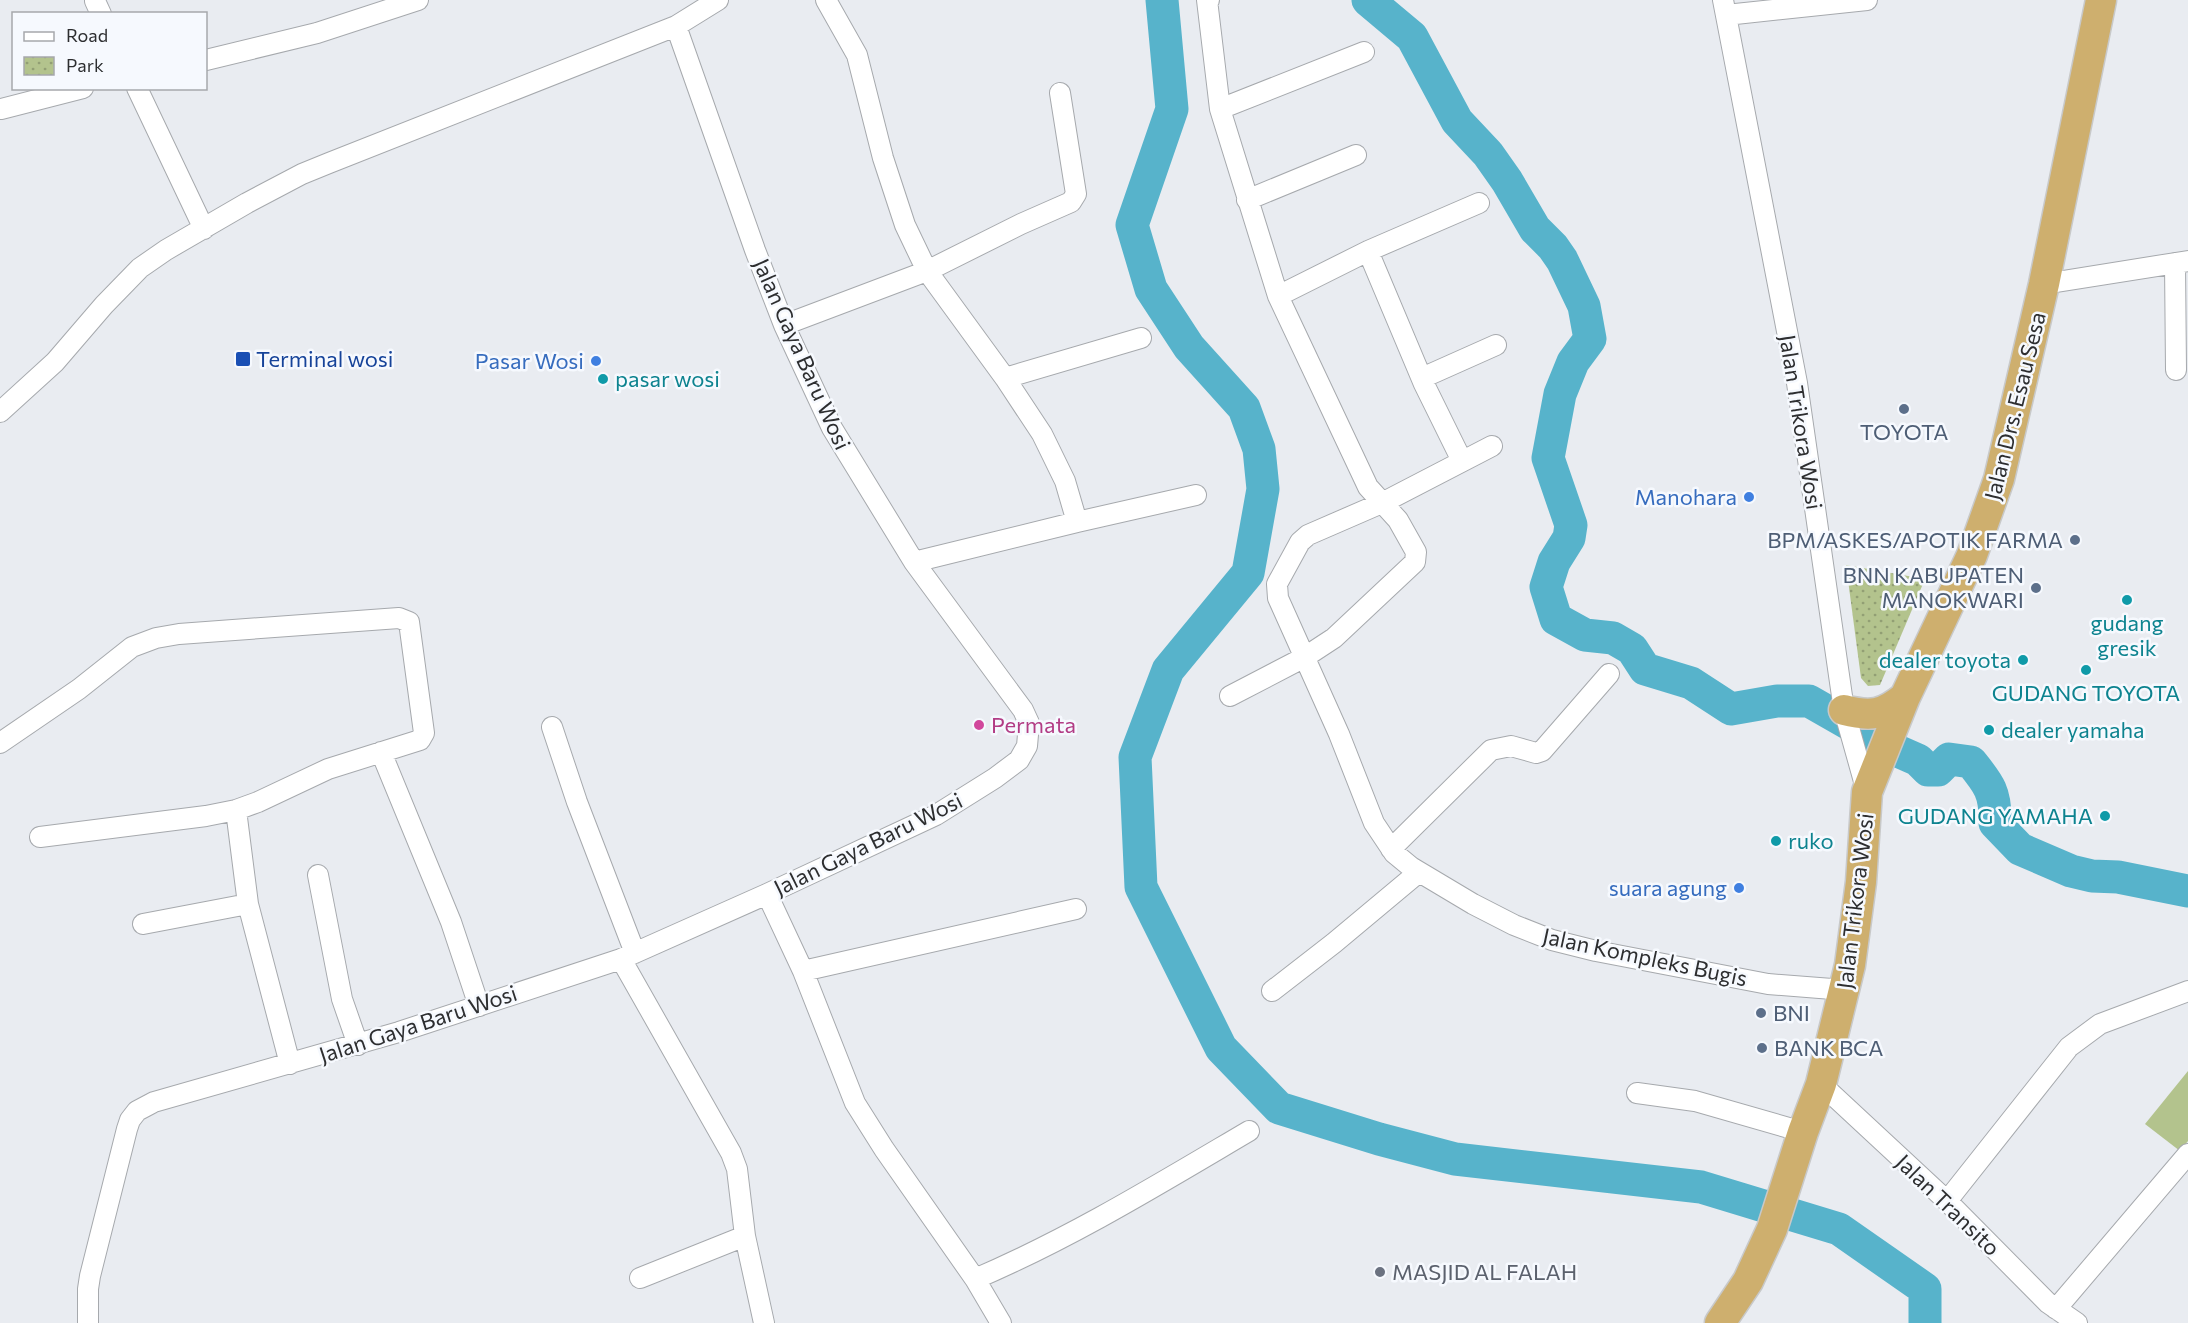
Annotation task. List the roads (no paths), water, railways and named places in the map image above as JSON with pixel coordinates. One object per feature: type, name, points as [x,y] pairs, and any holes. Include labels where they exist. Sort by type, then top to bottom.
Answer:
[{"type":"highway","name":"Jalan Drs. Esau Sesa","points":[[1867,792],[1905,697],[1972,555],[1987,516],[2014,418],[2044,284],[2101,0]]},
{"type":"highway","points":[[1844,710],[1878,714],[1905,697]]},
{"type":"highway","name":"Jalan Trikora Wosi","points":[[1720,1323],[1748,1281],[1772,1229],[1821,1084],[1845,990],[1861,882],[1867,792]]},
{"type":"street","points":[[207,60],[317,33],[418,0]]},
{"type":"street","points":[[0,412],[55,362],[104,305],[140,268],[166,250],[311,170],[676,26],[718,0]]},
{"type":"street","points":[[826,0],[857,55],[886,169],[905,225],[927,271],[1005,378],[1041,434],[1065,481],[1077,522]]},
{"type":"street","points":[[1209,0],[1207,0],[1220,110],[1278,296],[1368,487],[1398,520],[1416,552],[1415,562],[1334,638],[1305,657],[1230,696]]},
{"type":"street","points":[[1724,7],[1867,0]]},
{"type":"street","name":"Jalan Trikora Wosi","points":[[1724,7],[1797,383],[1844,710],[1867,792]]},
{"type":"street","name":"Jalan Gaya Baru Wosi","points":[[88,1323],[90,1276],[130,1120],[137,1111],[154,1102],[358,1044],[628,956],[936,815],[1018,760],[1027,746],[1029,723],[1023,710],[914,562],[841,445],[784,325],[676,26]]},
{"type":"street","points":[[1220,110],[1364,52]]},
{"type":"street","points":[[0,109],[75,90]]},
{"type":"street","points":[[138,90],[204,229]]},
{"type":"street","points":[[784,325],[927,271],[1071,202],[1076,194],[1060,93]]},
{"type":"street","points":[[1247,200],[1356,155]]},
{"type":"street","points":[[1278,296],[1368,251],[1479,202]]},
{"type":"street","points":[[1368,251],[1422,378],[1462,461]]},
{"type":"street","points":[[2044,284],[2182,262],[2176,370]]},
{"type":"street","points":[[1005,378],[1141,338]]},
{"type":"street","points":[[1422,378],[1496,345]]},
{"type":"street","points":[[1384,502],[1492,446]]},
{"type":"street","points":[[914,562],[1196,495]]},
{"type":"street","name":"Jalan Kompleks Bugis","points":[[1384,502],[1304,538],[1277,584],[1278,598],[1339,734],[1374,823],[1391,849],[1419,872],[1473,904],[1514,925],[1552,940],[1606,953],[1768,984],[1845,990]]},
{"type":"street","points":[[0,743],[79,689],[132,647],[149,640],[179,634],[403,619],[411,626],[424,737],[413,743],[327,769],[236,810],[206,816],[40,837]]},
{"type":"street","points":[[1391,849],[1491,750],[1511,746],[1531,752],[1542,752],[1609,674]]},
{"type":"street","points":[[552,727],[628,956],[732,1153],[745,1236],[764,1323]]},
{"type":"street","points":[[381,752],[451,922],[479,1006]]},
{"type":"street","points":[[236,810],[248,903],[290,1064]]},
{"type":"street","points":[[1272,991],[1419,872]]},
{"type":"street","points":[[318,875],[342,999],[358,1044]]},
{"type":"street","points":[[767,894],[803,972],[855,1103],[884,1149],[975,1279],[1001,1323]]},
{"type":"street","points":[[143,924],[248,903]]},
{"type":"street","points":[[803,972],[1076,909]]},
{"type":"street","points":[[1947,1201],[2069,1047],[2100,1024],[2188,991]]},
{"type":"street","name":"Jalan Transito","points":[[1821,1084],[1947,1201],[2056,1309],[2077,1323]]},
{"type":"street","points":[[1637,1093],[1705,1104],[1803,1132]]},
{"type":"street","points":[[975,1279],[1017,1261],[1106,1215],[1249,1131]]},
{"type":"street","points":[[2056,1309],[2188,1154]]},
{"type":"street","points":[[640,1278],[745,1236]]},
{"type":"waterway","points":[[1162,0],[1172,109],[1132,225],[1151,289],[1189,347],[1244,408],[1259,449],[1263,489],[1248,573],[1168,670],[1135,757],[1141,887],[1221,1048],[1279,1108],[1379,1139],[1455,1159],[1701,1187],[1839,1229],[1925,1289],[1925,1323]]},
{"type":"waterway","points":[[1368,0],[1412,37],[1457,121],[1488,154],[1535,229],[1562,260],[1584,306],[1590,339],[1573,362],[1560,394],[1548,458],[1571,525],[1569,538],[1554,562],[1546,587],[1556,619],[1585,635],[1613,638],[1632,649],[1645,669],[1691,683],[1731,709],[1777,701],[1809,701],[1893,749],[1918,760],[1928,770],[1938,770],[1949,759],[1971,762],[1993,796],[1995,823],[2020,849],[2071,871],[2092,876],[2118,877],[2188,891]]},
{"type":"place","name":"Terminal wosi","points":[[243,359]]},
{"type":"place","name":"Pasar Wosi","points":[[596,361]]},
{"type":"place","name":"pasar wosi","points":[[603,379]]},
{"type":"place","name":"TOYOTA","points":[[1904,409]]},
{"type":"place","name":"Manohara","points":[[1749,497]]},
{"type":"place","name":"BPM/ASKES/APOTIK FARMA","points":[[2075,540]]},
{"type":"place","name":"BNN KABUPATEN MANOKWARI","points":[[2036,588]]},
{"type":"place","name":"gudang gresik","points":[[2127,600]]},
{"type":"place","name":"dealer toyota","points":[[2023,660]]},
{"type":"place","name":"GUDANG TOYOTA","points":[[2086,670]]},
{"type":"place","name":"Permata","points":[[979,725]]},
{"type":"place","name":"dealer yamaha","points":[[1989,730]]},
{"type":"place","name":"GUDANG YAMAHA","points":[[2105,816]]},
{"type":"place","name":"ruko","points":[[1776,841]]},
{"type":"place","name":"suara agung","points":[[1739,888]]},
{"type":"place","name":"BNI","points":[[1761,1013]]},
{"type":"place","name":"BANK BCA","points":[[1762,1048]]},
{"type":"place","name":"MASJID AL FALAH","points":[[1380,1272]]}]
